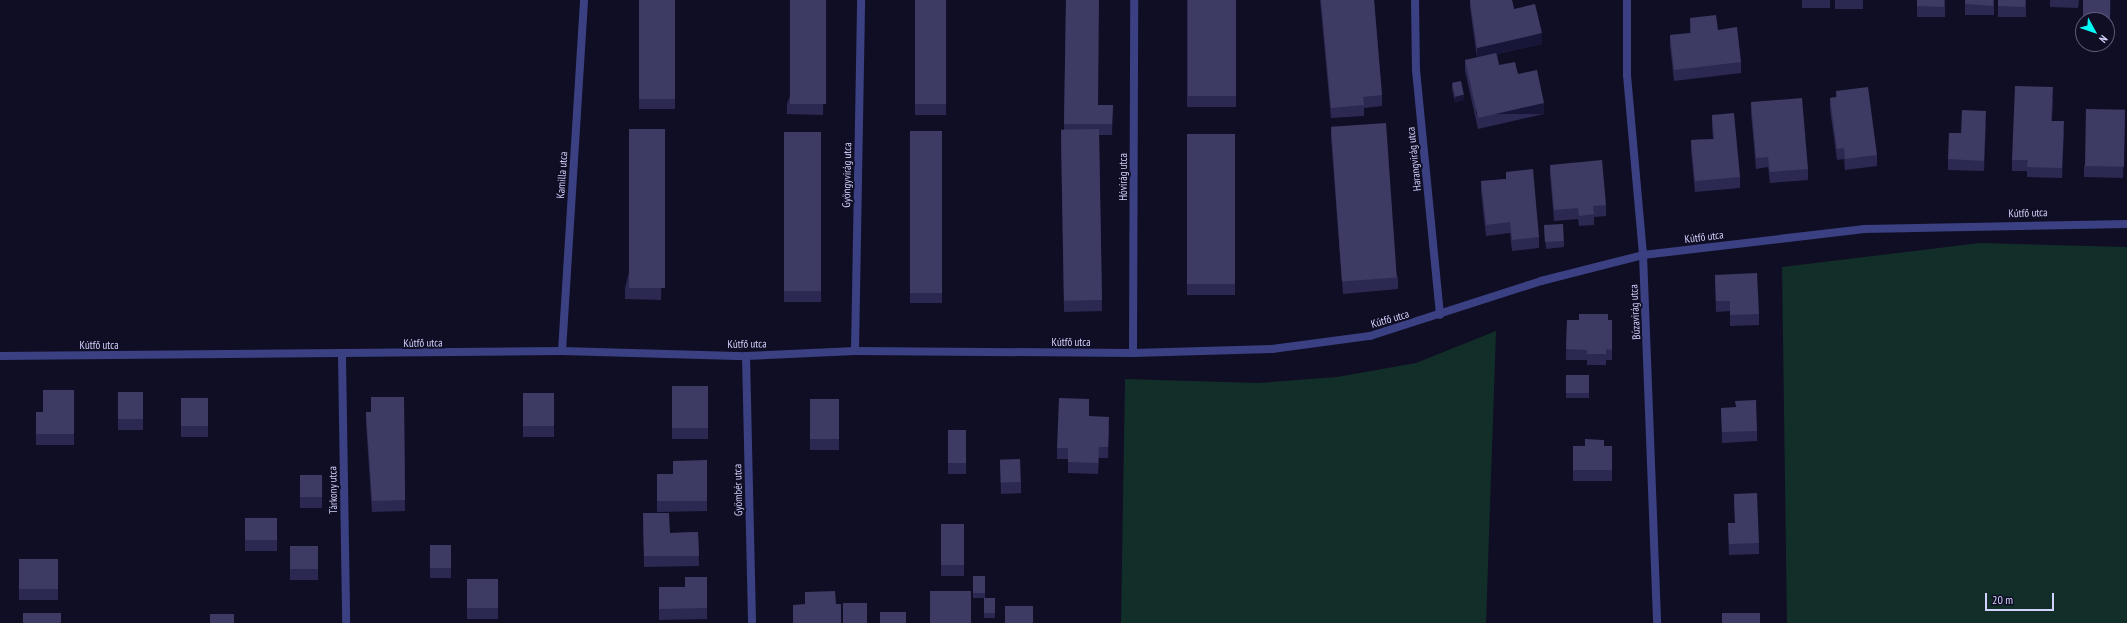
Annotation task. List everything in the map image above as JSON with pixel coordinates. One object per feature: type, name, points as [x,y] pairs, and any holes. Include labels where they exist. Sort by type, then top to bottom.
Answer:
[{"type":"street","name":"Kamilla utca","points":[[562,351],[584,0]]},
{"type":"street","name":"Gyöngyvirág utca","points":[[855,351],[861,0]]},
{"type":"street","name":"Hóvirág utca","points":[[1133,353],[1134,0]]},
{"type":"street","name":"Harangvirág utca","points":[[1415,0],[1416,70],[1440,315]]},
{"type":"street","name":"Búzavirág utca","points":[[1627,0],[1628,75],[1643,255],[1657,623]]},
{"type":"street","name":"Kútfő utca","points":[[0,356],[342,356],[562,351],[746,356],[855,351],[1133,353],[1272,349],[1370,336],[1541,282],[1643,255],[1864,229],[2127,224]]},
{"type":"street","name":"Tárkony utca","points":[[342,356],[346,623]]},
{"type":"street","name":"Gyömbér utca","points":[[746,356],[752,623]]},
{"type":"green space","points":[[1980,243],[2127,247],[2127,623],[1787,623],[1782,267]]},
{"type":"green space","points":[[1496,331],[1486,623],[1121,623],[1125,379],[1257,383],[1337,377],[1416,363]]},
{"type":"building","points":[[639,0],[675,0],[675,99],[639,99]]},
{"type":"building","points":[[790,0],[826,0],[826,104],[790,104]]},
{"type":"building","points":[[915,0],[946,0],[946,104],[915,104]]},
{"type":"building","points":[[1066,0],[1099,0],[1098,105],[1113,105],[1112,124],[1064,124]]},
{"type":"building","points":[[1188,0],[1236,0],[1236,96],[1188,96]]},
{"type":"building","points":[[1321,0],[1374,0],[1382,95],[1363,97],[1364,105],[1331,108]]},
{"type":"building","points":[[1470,0],[1512,0],[1514,9],[1535,4],[1542,33],[1477,48]]},
{"type":"building","points":[[1917,0],[1944,0],[1944,7],[1917,6]]},
{"type":"building","points":[[1965,0],[1993,0],[1993,6],[1965,4]]},
{"type":"building","points":[[1998,0],[2025,0],[2025,7],[1998,6]]},
{"type":"building","points":[[2083,0],[2110,0],[2110,12],[2083,12]]},
{"type":"building","points":[[1716,15],[1718,30],[1737,27],[1741,62],[1674,70],[1670,35],[1691,33],[1690,18]]},
{"type":"building","points":[[1496,53],[1499,65],[1515,62],[1518,74],[1537,70],[1544,103],[1478,118],[1465,60]]},
{"type":"building","points":[[1461,81],[1464,95],[1455,97],[1452,83]]},
{"type":"building","points":[[2015,86],[2053,87],[2051,121],[2064,121],[2062,168],[2027,167],[2028,160],[2012,160]]},
{"type":"building","points":[[1868,87],[1877,155],[1845,159],[1844,148],[1837,149],[1830,98],[1837,97],[1836,91]]},
{"type":"building","points":[[1802,98],[1808,169],[1770,172],[1768,157],[1756,158],[1751,102]]},
{"type":"building","points":[[2086,109],[2125,110],[2124,167],[2085,166]]},
{"type":"building","points":[[1962,110],[1986,111],[1984,161],[1948,159],[1949,133],[1961,133]]},
{"type":"building","points":[[1734,113],[1740,177],[1695,181],[1691,140],[1714,139],[1712,115]]},
{"type":"building","points":[[1386,123],[1397,278],[1342,281],[1331,127]]},
{"type":"building","points":[[629,129],[665,129],[665,288],[629,288]]},
{"type":"building","points":[[1099,129],[1102,300],[1064,301],[1061,130]]},
{"type":"building","points":[[910,131],[942,131],[942,293],[910,293]]},
{"type":"building","points":[[784,132],[821,132],[821,291],[784,291]]},
{"type":"building","points":[[1187,134],[1235,134],[1235,284],[1187,284]]},
{"type":"building","points":[[1602,160],[1606,205],[1593,206],[1594,214],[1579,216],[1578,208],[1554,210],[1550,165]]},
{"type":"building","points":[[1533,169],[1539,237],[1512,240],[1510,222],[1486,225],[1481,181],[1506,179],[1506,172]]},
{"type":"building","points":[[1563,224],[1564,241],[1545,242],[1544,225]]},
{"type":"building","points":[[1757,273],[1759,314],[1730,315],[1730,301],[1716,301],[1715,275]]},
{"type":"building","points":[[1579,314],[1608,314],[1608,320],[1612,320],[1612,350],[1606,349],[1606,354],[1587,354],[1587,350],[1566,349],[1567,320],[1579,320]]},
{"type":"building","points":[[1566,375],[1589,375],[1589,393],[1566,393]]},
{"type":"building","points":[[672,386],[708,386],[708,428],[672,428]]},
{"type":"building","points":[[43,390],[74,390],[74,434],[36,434],[36,412],[43,412]]},
{"type":"building","points":[[118,392],[143,392],[143,419],[118,419]]},
{"type":"building","points":[[523,393],[554,393],[554,426],[523,426]]},
{"type":"building","points":[[371,397],[404,397],[405,500],[372,501],[366,412],[371,412]]},
{"type":"building","points":[[181,398],[208,398],[208,426],[181,426]]},
{"type":"building","points":[[1059,398],[1089,399],[1089,416],[1109,417],[1108,447],[1099,447],[1098,463],[1068,462],[1068,448],[1057,448]]},
{"type":"building","points":[[810,399],[839,399],[839,439],[810,439]]},
{"type":"building","points":[[1756,400],[1757,431],[1722,432],[1721,408],[1736,407],[1735,401]]},
{"type":"building","points":[[948,430],[966,430],[966,463],[948,463]]},
{"type":"building","points":[[1585,439],[1604,440],[1604,446],[1612,446],[1612,470],[1573,470],[1573,446],[1585,446]]},
{"type":"building","points":[[1020,459],[1021,482],[1001,483],[1000,460]]},
{"type":"building","points":[[707,460],[707,501],[657,501],[657,474],[673,474],[673,461]]},
{"type":"building","points":[[300,475],[322,475],[322,497],[300,497]]},
{"type":"building","points":[[1757,493],[1759,543],[1729,544],[1728,523],[1735,523],[1734,494]]},
{"type":"building","points":[[643,513],[669,513],[670,533],[698,532],[699,556],[644,556]]},
{"type":"building","points":[[245,518],[277,518],[277,540],[245,540]]},
{"type":"building","points":[[941,524],[964,524],[964,565],[941,565]]},
{"type":"building","points":[[430,545],[451,545],[451,568],[430,568]]},
{"type":"building","points":[[290,546],[318,546],[318,569],[290,569]]},
{"type":"building","points":[[19,559],[58,559],[58,589],[19,589]]},
{"type":"building","points":[[973,576],[985,576],[985,593],[973,593]]},
{"type":"building","points":[[685,577],[707,577],[707,608],[659,609],[659,587],[685,587]]},
{"type":"building","points":[[467,579],[498,579],[498,608],[467,608]]},
{"type":"building","points":[[835,591],[836,604],[841,604],[841,623],[793,623],[793,605],[805,604],[805,592]]},
{"type":"building","points":[[930,591],[971,591],[971,623],[930,623]]},
{"type":"building","points":[[984,598],[995,598],[995,613],[984,613]]},
{"type":"building","points":[[843,603],[867,603],[867,623],[843,623]]},
{"type":"building","points":[[1005,606],[1033,606],[1033,623],[1005,623]]},
{"type":"building","points":[[880,612],[906,612],[906,623],[880,623]]},
{"type":"building","points":[[23,613],[61,613],[61,623],[23,623]]},
{"type":"building","points":[[1722,613],[1760,613],[1760,623],[1722,623]]},
{"type":"building","points":[[210,614],[234,614],[234,623],[210,623]]}]
